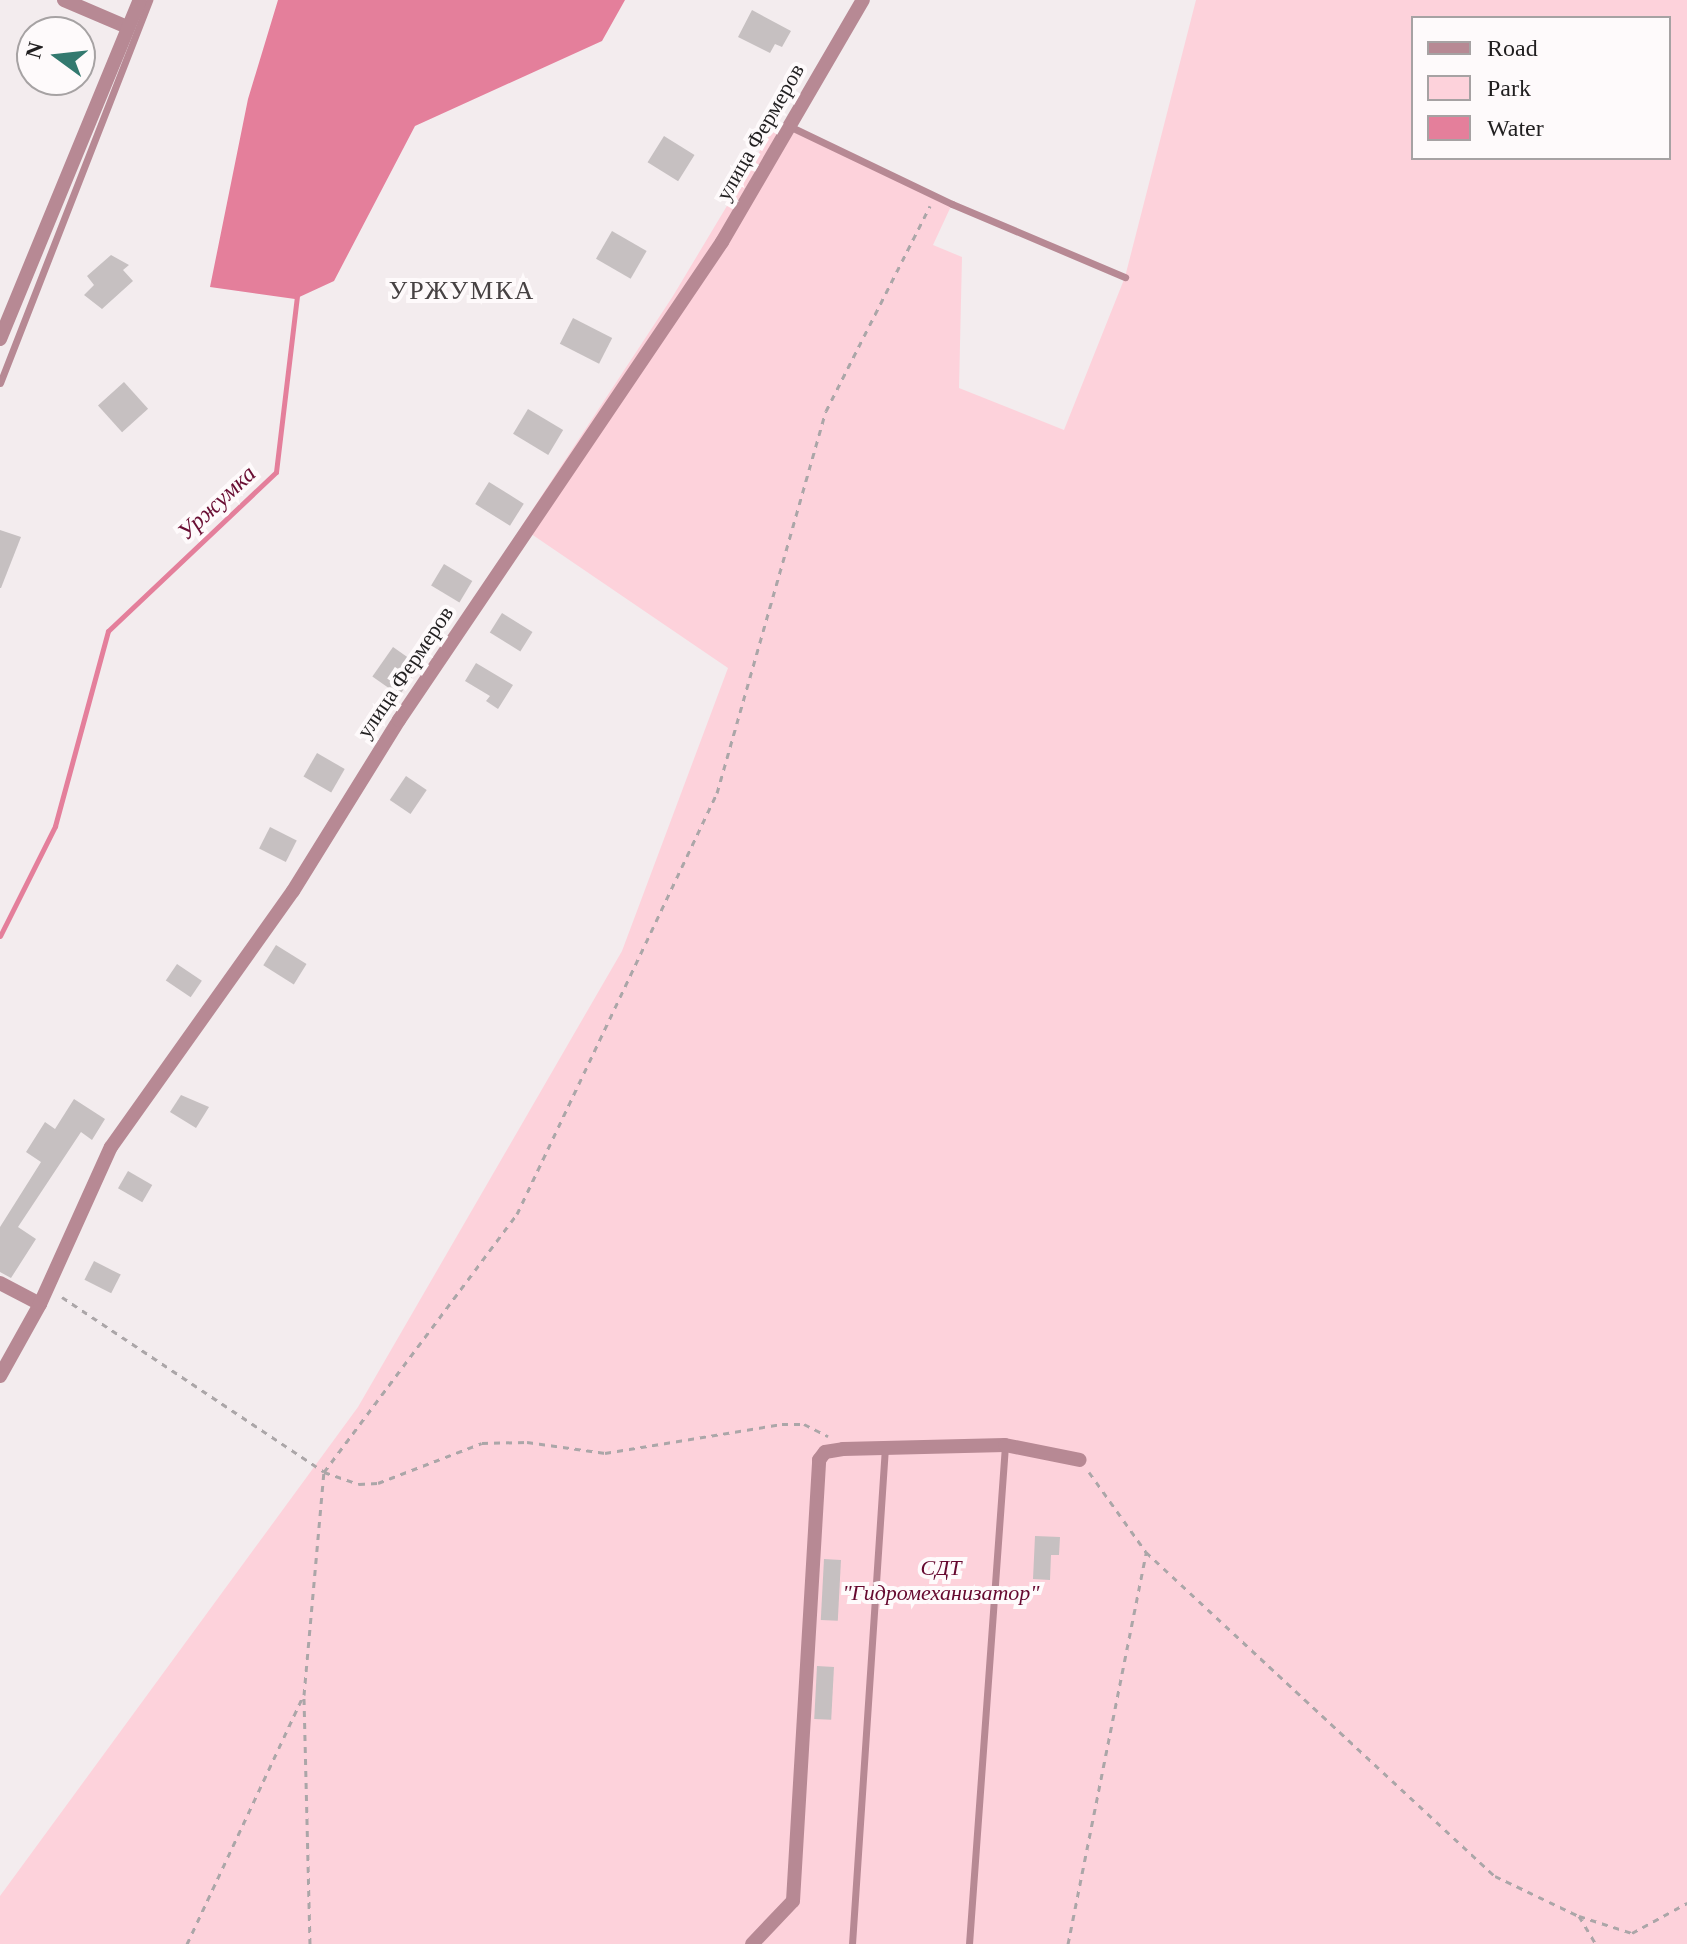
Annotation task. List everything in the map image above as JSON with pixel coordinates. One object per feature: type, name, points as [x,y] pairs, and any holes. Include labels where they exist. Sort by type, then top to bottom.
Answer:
[{"type":"street","points":[[64,0],[127,27]]},
{"type":"street","points":[[0,339],[140,0]]},
{"type":"street","name":"улица Фермеров","points":[[0,1376],[40,1304],[111,1147],[293,891],[399,720],[722,242],[863,0]]},
{"type":"street","points":[[0,1283],[40,1304]]},
{"type":"street","points":[[752,1944],[793,1901],[819,1460],[825,1452],[843,1449],[885,1451],[1005,1445],[1080,1460]]},
{"type":"lane","points":[[0,383],[149,0]]},
{"type":"lane","points":[[789,126],[935,196],[1125,277]]},
{"type":"lane","points":[[969,1944],[1005,1445]]},
{"type":"lane","points":[[852,1944],[885,1451]]},
{"type":"path","points":[[310,1944],[304,1695],[324,1472],[524,1200],[717,793],[826,411],[935,196]]},
{"type":"path","points":[[47,1287],[324,1472],[359,1484],[378,1483],[482,1443],[527,1442],[605,1453],[782,1424],[804,1424],[824,1432],[843,1449]]},
{"type":"path","points":[[1080,1460],[1146,1552],[1495,1876],[1579,1916],[1632,1933],[1687,1903]]},
{"type":"path","points":[[1068,1944],[1146,1552]]},
{"type":"path","points":[[187,1944],[304,1695]]},
{"type":"path","points":[[1579,1916],[1596,1944]]},
{"type":"green space","name":"СДТ \"Гидромеханизатор\"","points":[[1196,0],[1687,0],[1687,1944],[0,1944],[0,1896],[358,1407],[622,951],[728,668],[521,527],[673,296],[776,124],[952,204],[933,245],[962,257],[959,388],[1064,430],[1125,277]]},
{"type":"water","points":[[278,0],[625,0],[602,41],[415,126],[334,281],[295,299],[210,287],[248,99]]},
{"type":"building","points":[[752,10],[791,31],[782,47],[775,44],[770,53],[738,37]]},
{"type":"building","points":[[664,136],[695,155],[678,181],[648,162]]},
{"type":"building","points":[[612,231],[647,251],[631,279],[596,259]]},
{"type":"building","points":[[111,255],[129,265],[123,270],[133,281],[102,309],[84,295],[94,285],[87,276]]},
{"type":"building","points":[[573,318],[612,338],[599,364],[560,344]]},
{"type":"building","points":[[124,382],[148,409],[122,432],[98,405]]},
{"type":"building","points":[[528,409],[563,430],[548,455],[513,434]]},
{"type":"building","points":[[489,482],[524,504],[510,526],[475,504]]},
{"type":"building","points":[[0,530],[21,537],[1,588],[0,588]]},
{"type":"building","points":[[444,564],[472,581],[459,602],[431,585]]},
{"type":"building","points":[[502,613],[533,632],[520,652],[490,633]]},
{"type":"building","points":[[393,647],[420,666],[399,695],[372,676]]},
{"type":"building","points":[[476,663],[513,685],[498,709],[486,701],[490,696],[465,681]]},
{"type":"building","points":[[317,753],[345,769],[331,792],[304,776]]},
{"type":"building","points":[[406,776],[427,790],[411,814],[390,800]]},
{"type":"building","points":[[270,827],[297,841],[286,862],[259,848]]},
{"type":"building","points":[[276,945],[307,964],[294,984],[263,965]]},
{"type":"building","points":[[177,964],[202,981],[191,997],[166,981]]},
{"type":"building","points":[[181,1095],[209,1107],[196,1128],[170,1112]]},
{"type":"building","points":[[74,1099],[105,1119],[92,1140],[81,1132],[18,1227],[36,1239],[11,1278],[0,1272],[0,1227],[41,1162],[26,1152],[45,1122],[55,1129]]},
{"type":"building","points":[[128,1171],[152,1185],[142,1202],[118,1188]]},
{"type":"building","points":[[94,1261],[121,1275],[111,1293],[84,1280]]},
{"type":"building","points":[[1035,1536],[1060,1537],[1059,1555],[1051,1555],[1050,1580],[1033,1579]]},
{"type":"building","points":[[824,1559],[841,1560],[838,1621],[821,1620]]},
{"type":"building","points":[[817,1666],[834,1667],[831,1720],[814,1719]]},
{"type":"waterway","name":"Уржумка","points":[[0,936],[55,826],[108,631],[276,472],[297,295]]},
{"type":"district","name":"УРЖУМКА","points":[[462,291]]}]
